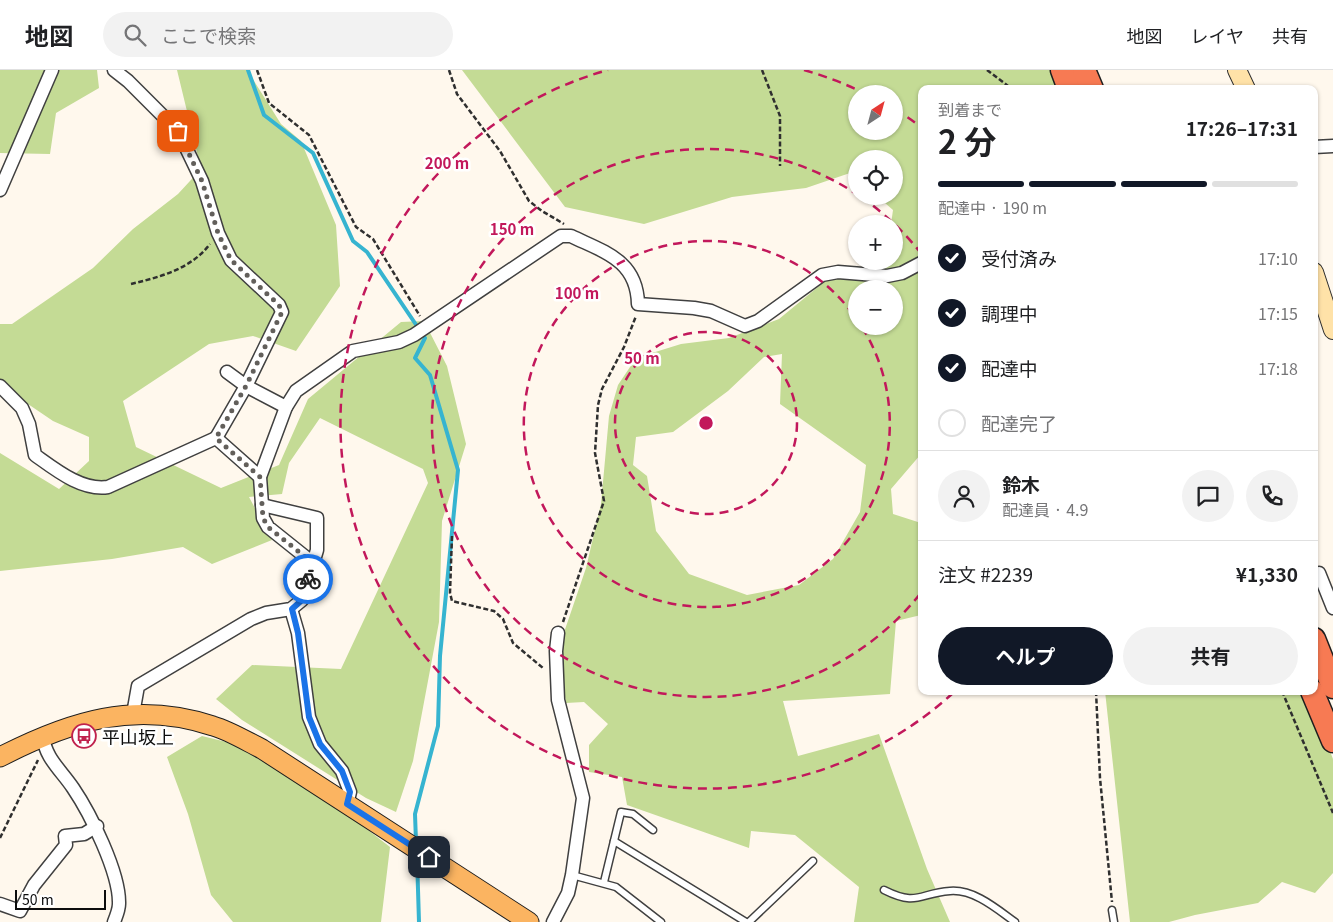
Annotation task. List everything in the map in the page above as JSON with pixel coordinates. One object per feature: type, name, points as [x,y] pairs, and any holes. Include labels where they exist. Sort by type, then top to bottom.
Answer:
[{"type":"highway","points":[[1062,70],[1068,85]]},
{"type":"highway","points":[[1084,70],[1090,85]]},
{"type":"highway","points":[[1318,649],[1333,687]]},
{"type":"highway","points":[[1314,695],[1333,741]]},
{"type":"main road","points":[[0,757],[44,742],[96,718],[133,714],[174,716],[216,726],[262,749],[529,922]]},
{"type":"street","points":[[0,190],[52,70]]},
{"type":"street","points":[[0,386],[22,408],[29,424],[35,455],[86,486],[108,487],[216,438],[246,386],[282,312],[279,305],[231,260],[218,233],[202,181],[178,131],[128,81],[114,70]]},
{"type":"street","points":[[1239,71],[1244,85]]},
{"type":"street","points":[[1318,147],[1333,146]]},
{"type":"street","points":[[313,563],[268,527],[263,518],[260,477],[286,407],[296,391],[353,351],[399,342],[427,327],[498,276],[541,251],[561,236],[571,236],[624,264],[638,289],[638,304],[711,311],[745,326],[758,321],[822,275],[838,272],[887,276],[902,273],[918,265]]},
{"type":"street","points":[[1318,284],[1333,330]]},
{"type":"street","points":[[227,372],[246,386],[286,407]]},
{"type":"street","points":[[216,438],[260,477]]},
{"type":"street","points":[[133,714],[138,686],[251,619],[266,613],[292,609],[302,600],[317,550],[317,518],[262,505]]},
{"type":"street","points":[[1318,573],[1333,608]]},
{"type":"street","points":[[292,609],[298,633],[309,717],[320,744],[342,771],[350,792],[347,804]]},
{"type":"street","points":[[553,922],[568,893],[583,798],[558,700],[556,660],[558,633]]},
{"type":"street","points":[[44,742],[96,826],[114,878],[119,904],[114,922]]},
{"type":"street","points":[[0,904],[20,911],[34,885],[66,845],[65,836],[84,834],[96,826]]},
{"type":"lane","points":[[604,882],[621,812],[633,814],[652,830]]},
{"type":"lane","points":[[614,841],[748,922],[813,861]]},
{"type":"lane","points":[[572,875],[604,882],[616,887],[661,922]]},
{"type":"lane","points":[[884,890],[903,899],[927,897],[950,891],[968,893],[1015,922]]},
{"type":"lane","points":[[1112,910],[1114,922]]},
{"type":"path","points":[[257,70],[269,103],[308,135],[356,227],[373,239],[427,327]]},
{"type":"path","points":[[449,70],[458,94],[500,151],[529,201],[568,226],[571,236]]},
{"type":"path","points":[[762,70],[780,116],[780,166]]},
{"type":"path","points":[[986,70],[1007,85]]},
{"type":"path","points":[[131,284],[153,279],[195,261],[218,233]]},
{"type":"path","points":[[558,633],[566,616],[604,501],[595,453],[600,397],[607,377],[624,347],[638,310],[638,304]]},
{"type":"path","points":[[452,536],[450,593],[452,601],[494,611],[503,619],[513,643],[543,666],[545,673]]},
{"type":"path","points":[[1096,695],[1100,778],[1112,910]]},
{"type":"path","points":[[1284,695],[1333,812]]},
{"type":"path","points":[[0,838],[44,742]]},
{"type":"green space","points":[[0,70],[97,70],[99,88],[56,113],[50,154],[0,153]]},
{"type":"green space","points":[[177,70],[247,70],[281,124],[301,141],[336,225],[340,286],[296,351],[253,336],[209,344],[123,401],[136,447],[221,488],[279,465],[308,399],[401,322],[424,321],[447,366],[466,444],[442,521],[439,622],[413,761],[396,812],[366,798],[242,720],[216,699],[252,665],[341,669],[428,483],[423,469],[320,418],[289,463],[282,494],[249,497],[272,540],[212,564],[183,547],[112,559],[0,571],[0,453],[59,489],[89,461],[89,437],[53,421],[0,385],[0,324],[12,324],[93,268],[133,229],[178,194],[201,169]]},
{"type":"green space","points":[[462,70],[1052,70],[1057,85],[918,85],[918,458],[891,489],[893,514],[918,522],[918,616],[896,621],[890,694],[783,701],[798,756],[879,734],[927,869],[950,922],[854,922],[859,887],[795,835],[751,831],[749,848],[627,805],[622,777],[589,772],[589,745],[608,724],[584,702],[566,703],[558,650],[586,568],[601,504],[609,416],[618,385],[636,358],[681,344],[729,338],[779,319],[824,282],[858,272],[903,270],[903,215],[892,215],[893,210],[887,205],[903,205],[903,150],[848,150],[848,174],[806,188],[732,197],[644,224],[565,207]],"holes":[[[782,354],[780,404],[866,465],[860,512],[833,559],[799,585],[747,595],[689,574],[656,531],[647,476],[633,465],[636,437],[673,432],[728,391],[764,357]]]},
{"type":"green space","points":[[1105,695],[1309,695],[1333,759],[1333,873],[1315,893],[1282,882],[1258,903],[1169,922],[1130,922]]},
{"type":"green space","points":[[202,736],[251,748],[292,771],[390,847],[381,922],[233,922],[211,895],[188,814],[167,757]]},
{"type":"waterway","points":[[248,70],[264,115],[313,153],[353,241],[367,252],[425,338],[415,358],[430,375],[458,470],[440,656],[438,726],[415,814],[416,842]]},
{"type":"waterway","points":[[417,857],[419,922]]},
{"type":"way so far","points":[[178,131],[202,181],[218,233],[231,260],[279,305],[282,312],[264,345],[246,386],[216,438],[260,477],[263,518],[268,527],[313,563],[308,579]]},
{"type":"place","name":"平山坂上","points":[[84,736]]},
{"type":"route","points":[[308,579],[302,600],[292,609],[298,633],[309,717],[320,744],[342,771],[350,792],[347,804],[429,857]]}]
